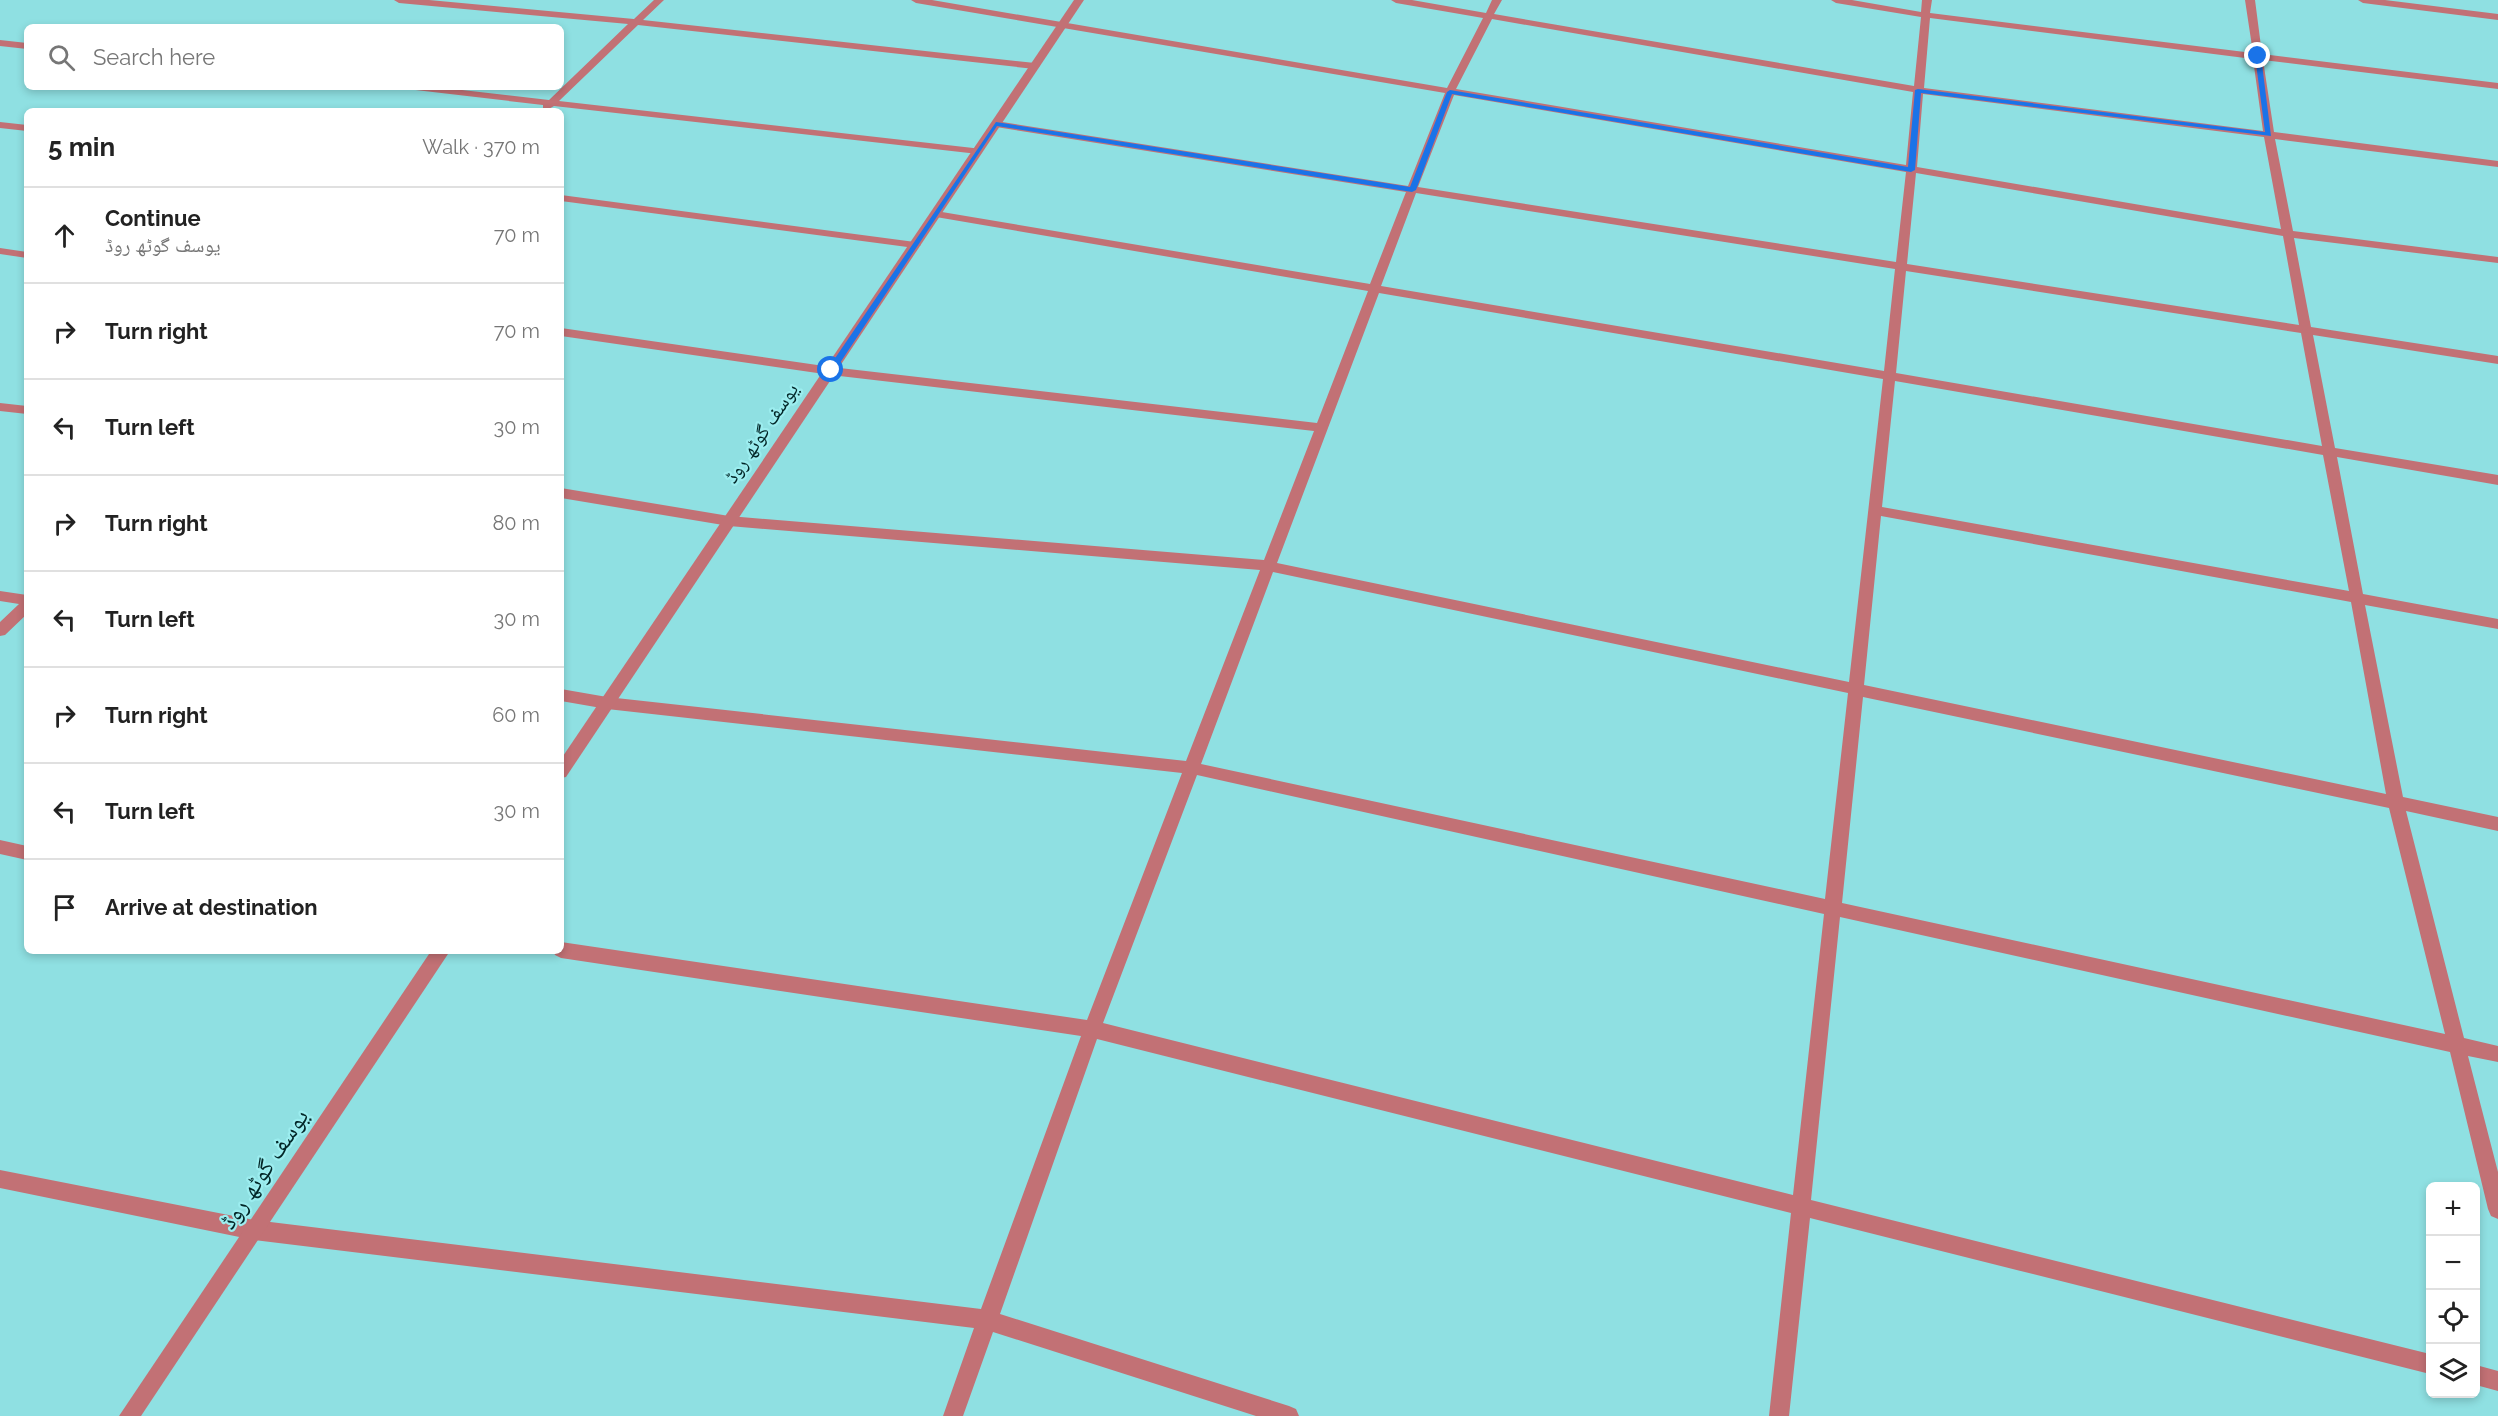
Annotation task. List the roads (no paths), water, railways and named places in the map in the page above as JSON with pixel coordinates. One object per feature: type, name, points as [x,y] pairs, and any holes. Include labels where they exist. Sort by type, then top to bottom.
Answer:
[{"type":"street","points":[[399,0],[636,22],[1035,66]]},
{"type":"street","points":[[546,108],[659,0]]},
{"type":"street","points":[[916,0],[2289,234],[2498,260]]},
{"type":"street","name":"یوسف گوٹھ روڈ","points":[[564,768],[1079,0]]},
{"type":"street","points":[[1396,0],[1918,90],[2498,164]]},
{"type":"street","points":[[953,1416],[1092,1029],[1412,190],[1450,92],[1497,0]]},
{"type":"street","points":[[1836,0],[1926,8],[2258,56],[2498,86]]},
{"type":"street","points":[[2250,0],[2269,135],[2396,803],[2498,1209]]},
{"type":"street","points":[[2363,0],[2498,17]]},
{"type":"street","points":[[1779,1416],[1901,266],[1926,8]]},
{"type":"street","points":[[0,43],[24,46]]},
{"type":"street","points":[[438,90],[978,151]]},
{"type":"street","points":[[996,124],[2498,360]]},
{"type":"street","points":[[0,125],[24,129]]},
{"type":"street","points":[[564,198],[915,245]]},
{"type":"street","points":[[936,214],[2498,480]]},
{"type":"street","points":[[0,251],[24,255]]},
{"type":"street","points":[[564,332],[831,370],[1322,428]]},
{"type":"street","points":[[0,406],[24,410]]},
{"type":"street","points":[[564,494],[729,521],[1269,566],[2498,824]]},
{"type":"street","points":[[1875,510],[2498,624]]},
{"type":"street","points":[[0,596],[24,600]]},
{"type":"street","points":[[0,631],[24,608]]},
{"type":"street","points":[[564,696],[607,703],[1192,768],[2498,1054]]},
{"type":"street","points":[[0,847],[24,851]]},
{"type":"street","points":[[564,950],[1092,1029],[2426,1363]]},
{"type":"street","name":"یوسف گوٹھ روڈ","points":[[129,1416],[439,954]]},
{"type":"street","points":[[0,1179],[254,1230],[987,1320],[1289,1416]]},
{"type":"street","points":[[2480,1376],[2498,1381]]}]
